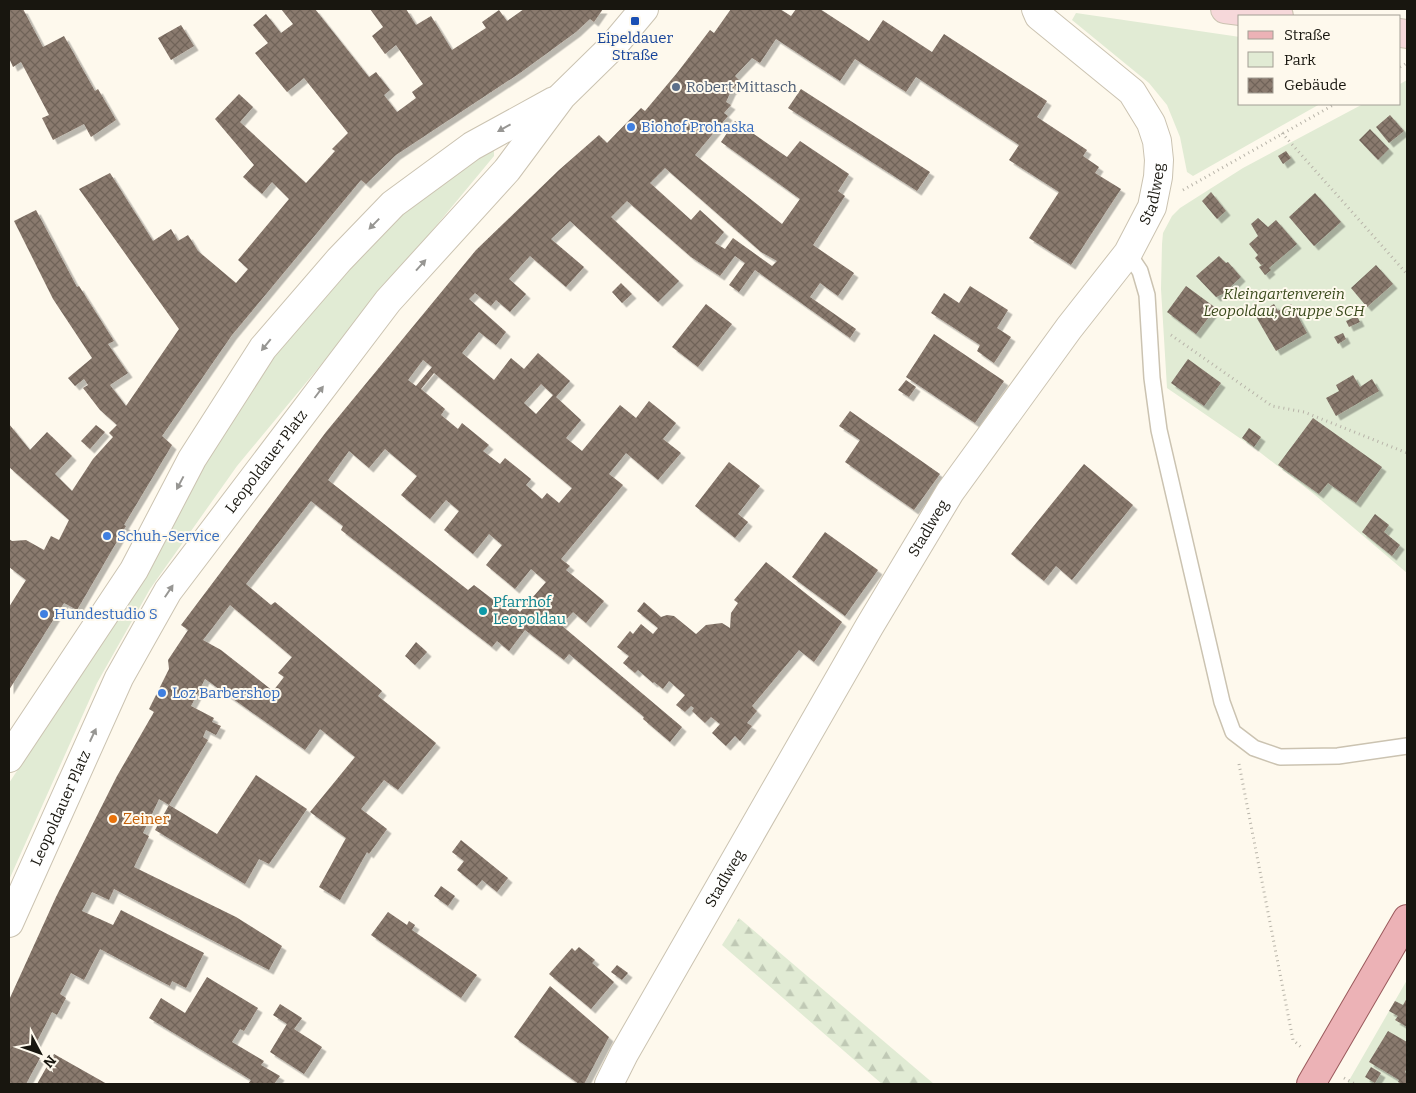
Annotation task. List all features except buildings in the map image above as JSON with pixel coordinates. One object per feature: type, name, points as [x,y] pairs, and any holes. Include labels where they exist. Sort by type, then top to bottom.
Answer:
[{"type":"main road","points":[[1225,9],[1271,15]]},
{"type":"main road","points":[[1317,1075],[1407,919]]},
{"type":"street","name":"Leopoldauer Platz","points":[[9,923],[119,678],[168,591],[388,301],[507,170],[562,96],[613,46],[644,9]]},
{"type":"street","name":"Stadlweg","points":[[609,1084],[624,1054],[869,627],[950,492],[1069,328],[1128,253],[1152,207],[1158,177],[1159,160],[1157,141],[1151,123],[1142,106],[1132,92],[1039,16],[1036,9]]},
{"type":"street","name":"Leopoldauer Platz","points":[[9,758],[134,570],[192,459],[262,348],[339,260],[393,204],[472,146],[562,96]]},
{"type":"lane","points":[[1128,253],[1140,271],[1147,295],[1152,378],[1159,430],[1222,702],[1232,732],[1254,748],[1280,757],[1338,756],[1407,746]]},
{"type":"path","points":[[1152,207],[1333,105]]},
{"type":"path","points":[[1282,134],[1407,274]]},
{"type":"path","points":[[1148,319],[1272,406],[1304,412],[1407,453]]},
{"type":"path","points":[[1232,732],[1293,1040],[1317,1075]]},
{"type":"green space","points":[[1076,13],[1238,37],[1238,105],[1318,105],[1193,176],[1187,172],[1180,137],[1167,105],[1149,83],[1072,20]]},
{"type":"green space","name":"Kleingartenverein Leopoldau, Gruppe SCH","points":[[1407,80],[1407,573],[1315,495],[1257,450],[1167,388],[1161,289],[1163,233],[1172,216],[1180,208],[1243,168],[1361,105],[1401,105],[1401,83]]},
{"type":"green space","points":[[488,148],[494,150],[494,156],[237,466],[150,589],[97,683],[9,880],[9,783],[140,584],[233,409],[289,329],[384,224]]},
{"type":"green space","points":[[739,918],[934,1084],[882,1084],[722,945]]},
{"type":"green space","points":[[1407,980],[1407,1084],[1347,1084]]},
{"type":"place","name":"Eipeldauer Straße","points":[[635,21]]},
{"type":"place","name":"Robert Mittasch","points":[[676,87]]},
{"type":"place","name":"Biohof Prohaska","points":[[631,127]]},
{"type":"place","name":"Schuh-Service","points":[[107,536]]},
{"type":"place","name":"Pfarrhof Leopoldau","points":[[483,611]]},
{"type":"place","name":"Hundestudio S","points":[[44,614]]},
{"type":"place","name":"Loz Barbershop","points":[[162,693]]},
{"type":"place","name":"Zeiner","points":[[113,819]]}]
